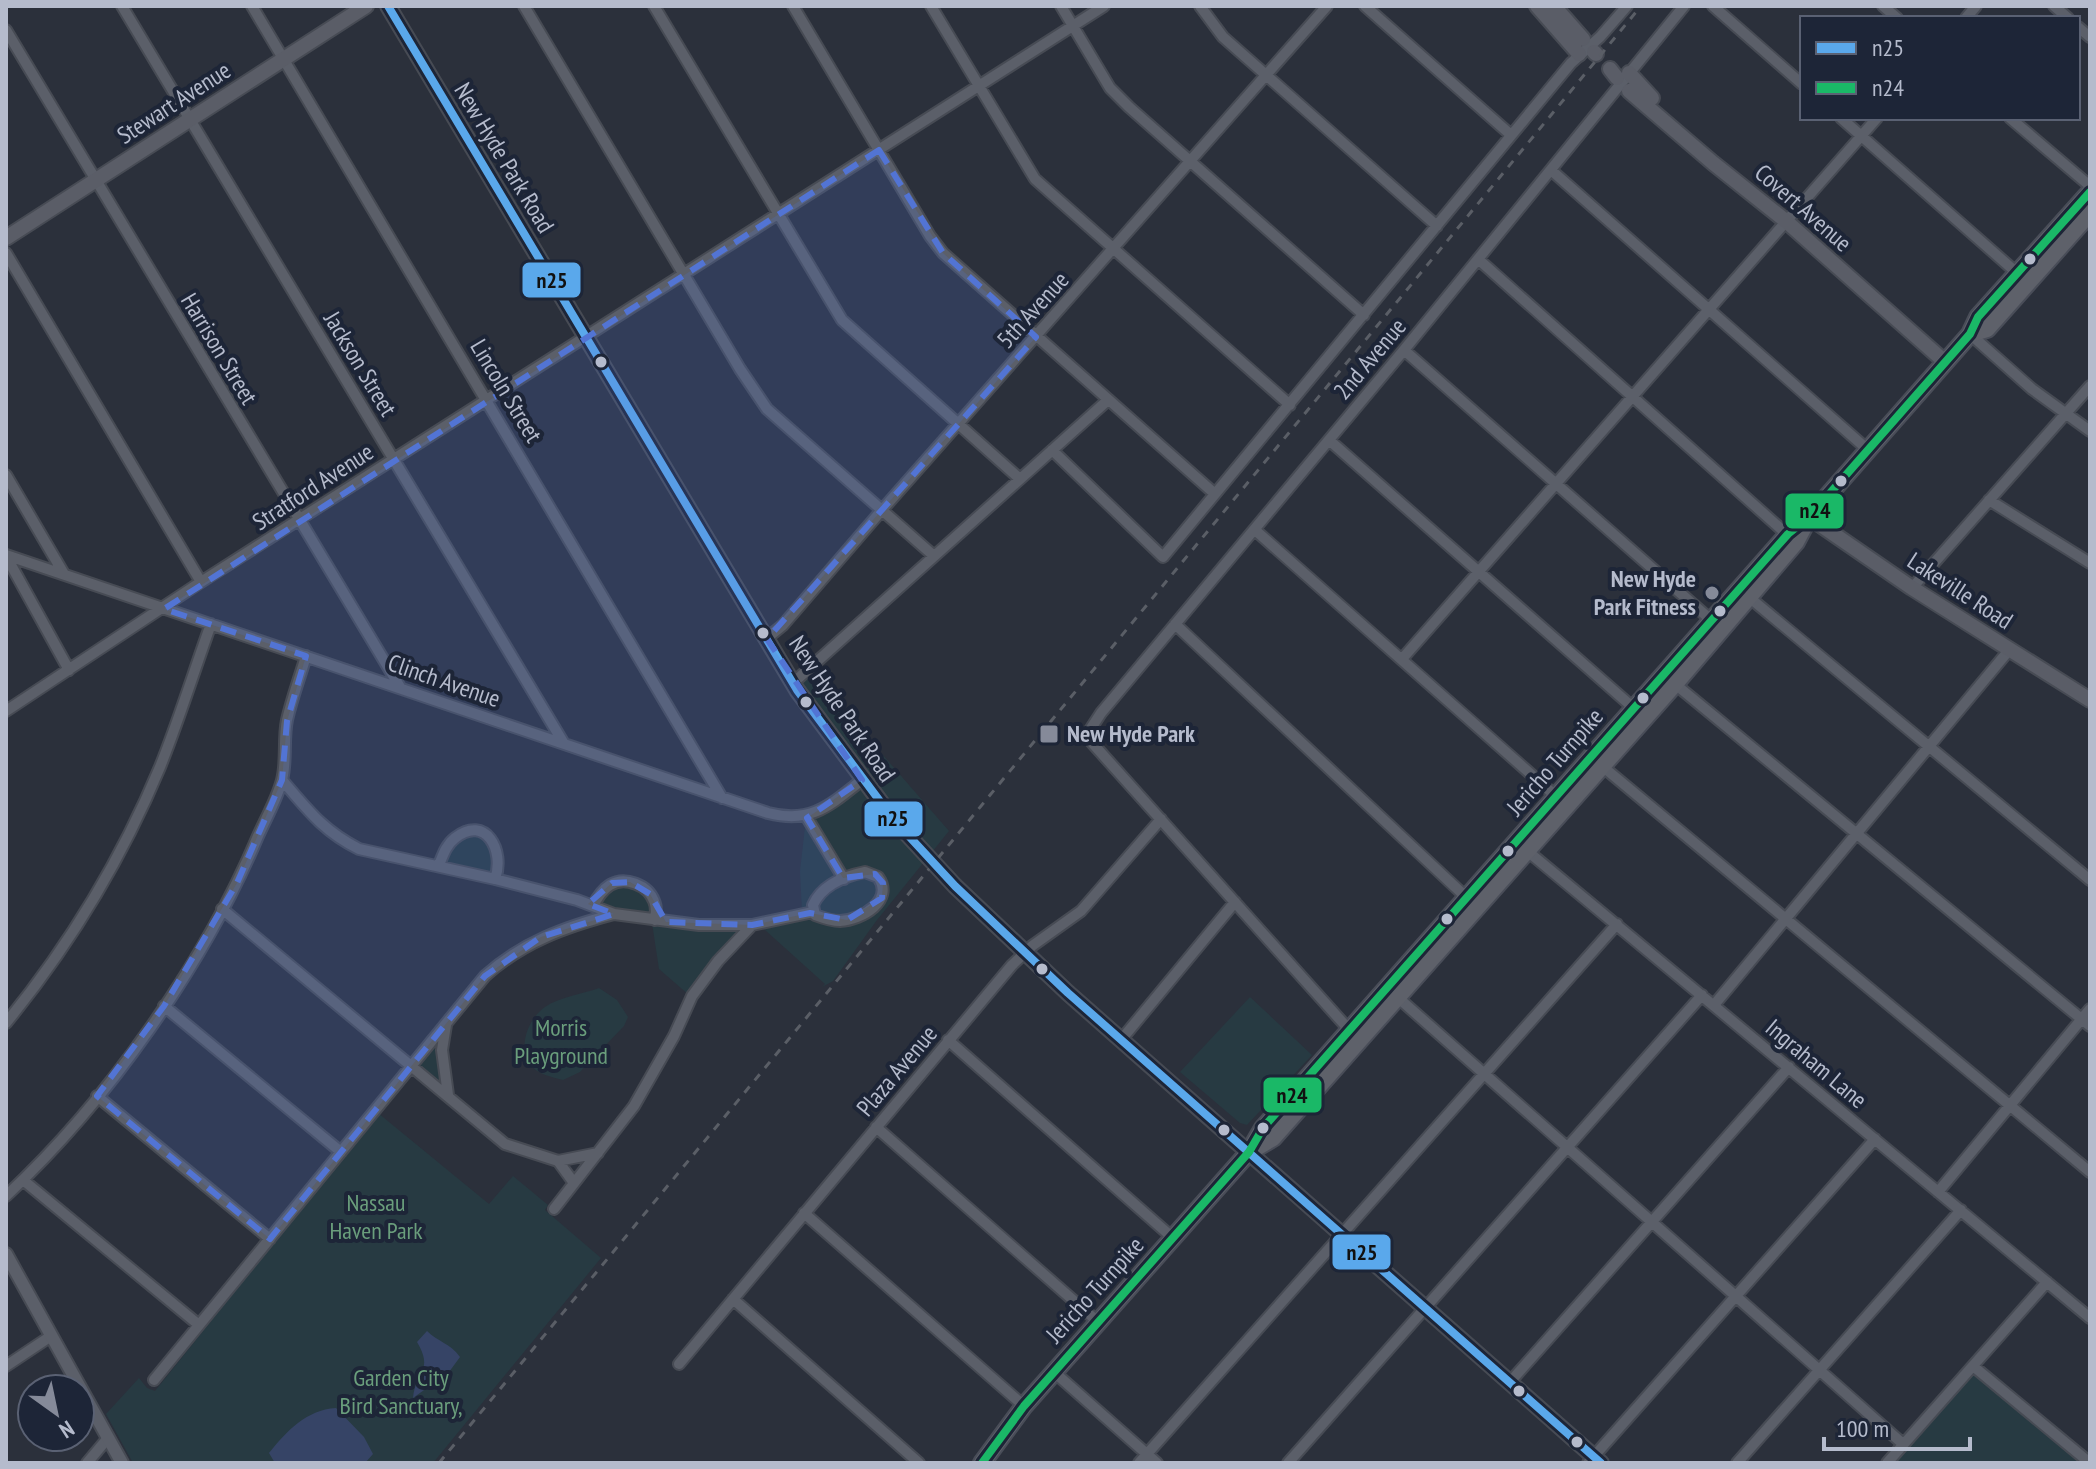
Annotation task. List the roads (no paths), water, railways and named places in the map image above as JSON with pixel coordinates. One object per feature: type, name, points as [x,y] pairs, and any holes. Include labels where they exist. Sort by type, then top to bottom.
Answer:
[{"type":"main road","name":"Stewart Avenue","points":[[6,238],[366,6]]},
{"type":"main road","name":"New Hyde Park Road","points":[[388,6],[793,683],[862,780],[935,866],[1025,952],[1510,1382],[1594,1461]]},
{"type":"main road","points":[[1537,6],[1588,50]]},
{"type":"main road","points":[[1554,6],[1588,50]]},
{"type":"main road","points":[[1619,73],[1716,153],[1745,186]]},
{"type":"main road","name":"Covert Avenue","points":[[1629,91],[1787,222],[1945,362]]},
{"type":"main road","name":"Jericho Turnpike","points":[[982,1463],[1024,1406],[1249,1152],[1273,1138],[1354,1036],[1561,801],[1613,731],[1675,684],[1750,598],[1809,517],[1970,334],[1978,317],[2090,189]]},
{"type":"main road","name":"Jericho Turnpike","points":[[1970,334],[1987,329],[2090,213]]},
{"type":"main road","name":"Lakeville Road","points":[[1809,517],[1912,588],[2090,700]]},
{"type":"main road","name":"Jericho Turnpike","points":[[1561,801],[1602,766],[1711,620],[1792,538]]},
{"type":"main road","points":[[1602,766],[1599,759],[1614,741],[1613,731]]},
{"type":"street","name":"Jackson Street","points":[[122,6],[563,743]]},
{"type":"street","name":"Lincoln Street","points":[[252,6],[722,798]]},
{"type":"street","points":[[524,6],[767,409],[934,556]]},
{"type":"street","points":[[654,6],[842,320],[1020,479]]},
{"type":"street","points":[[793,6],[943,253],[1215,494]]},
{"type":"street","points":[[931,6],[1035,179],[1290,405]]},
{"type":"street","points":[[1061,6],[1110,88],[1189,162],[1364,315]]},
{"type":"street","name":"Stratford Avenue","points":[[6,711],[201,582],[1104,6]]},
{"type":"street","points":[[1200,6],[1223,37],[1437,226]]},
{"type":"street","name":"5th Avenue","points":[[767,638],[783,625],[1327,6]]},
{"type":"street","points":[[1365,6],[1511,135]]},
{"type":"street","points":[[1052,450],[1163,557],[1511,135],[1627,6]]},
{"type":"street","name":"2nd Avenue","points":[[1161,819],[1086,736],[1101,713],[1551,170],[1619,73],[1684,6]]},
{"type":"street","points":[[1713,6],[1800,82]]},
{"type":"street","name":"Harrison Street","points":[[6,30],[400,687]]},
{"type":"street","points":[[1843,120],[2017,273]]},
{"type":"street","points":[[1402,659],[1875,120]]},
{"type":"street","points":[[2012,120],[2090,189]]},
{"type":"street","points":[[1551,170],[1868,450]]},
{"type":"street","points":[[6,253],[201,582]]},
{"type":"street","points":[[1478,259],[1792,538]]},
{"type":"street","points":[[1970,334],[2032,389],[2090,431]]},
{"type":"street","points":[[1404,350],[1711,620]]},
{"type":"street","points":[[1912,588],[2090,386]]},
{"type":"street","points":[[793,683],[1108,400]]},
{"type":"street","points":[[1329,440],[1639,713]]},
{"type":"street","points":[[6,475],[64,574]]},
{"type":"street","points":[[1989,500],[2090,563]]},
{"type":"street","points":[[1255,530],[1561,801]]},
{"type":"street","points":[[6,556],[69,670]]},
{"type":"street","name":"Clinch Avenue","points":[[6,556],[722,798],[777,815],[793,818],[806,816]]},
{"type":"street","points":[[1750,598],[2090,880]]},
{"type":"street","points":[[7,1020],[67,939],[129,833],[159,768],[211,624]]},
{"type":"street","points":[[1175,624],[1472,903]]},
{"type":"street","points":[[1714,1005],[2010,649]]},
{"type":"street","points":[[6,1196],[97,1096],[164,1006],[222,909],[282,780],[287,721],[306,656]]},
{"type":"street","points":[[1675,684],[2086,1022]]},
{"type":"street","points":[[1602,766],[2090,1172]]},
{"type":"street","points":[[282,780],[318,822],[341,840],[373,853],[495,879],[614,914],[699,925],[752,925],[813,912],[832,921],[847,920],[867,912],[882,898],[883,883],[875,874],[865,872],[844,879],[832,884],[817,897],[813,912]]},
{"type":"street","points":[[844,879],[806,816],[862,780]]},
{"type":"street","points":[[1161,819],[1354,1036]]},
{"type":"street","name":"Plaza Avenue","points":[[679,1364],[1025,952],[1081,911],[1161,819]]},
{"type":"street","points":[[439,865],[446,847],[455,838],[468,831],[482,832],[493,839],[497,849],[499,861],[495,879]]},
{"type":"street","name":"Ingraham Lane","points":[[1522,846],[2090,1318]]},
{"type":"street","points":[[593,906],[600,893],[612,883],[630,882],[642,886],[650,894],[656,907],[655,920]]},
{"type":"street","points":[[1121,1040],[1235,902]]},
{"type":"street","points":[[222,909],[505,1144],[558,1161],[598,1153]]},
{"type":"street","points":[[154,1380],[485,976],[521,948],[557,931],[614,914]]},
{"type":"street","points":[[1143,1459],[1617,924]]},
{"type":"street","points":[[554,1209],[634,1106],[700,984],[752,925]]},
{"type":"street","points":[[1393,992],[1903,1444]]},
{"type":"street","points":[[1288,1463],[1702,995]]},
{"type":"street","points":[[164,1006],[341,1152]]},
{"type":"street","points":[[1938,1192],[2010,1105],[2086,1022],[2090,1009]]},
{"type":"street","points":[[446,1023],[442,1050],[448,1095]]},
{"type":"street","points":[[948,1040],[1173,1238]]},
{"type":"street","points":[[1510,1382],[1789,1067]]},
{"type":"street","points":[[97,1096],[270,1239]]},
{"type":"street","points":[[876,1127],[1098,1322]]},
{"type":"street","points":[[1594,1461],[1875,1139]]},
{"type":"street","points":[[558,1161],[574,1183]]},
{"type":"street","points":[[23,1180],[199,1325]]},
{"type":"street","points":[[1737,1463],[1961,1210]]},
{"type":"street","points":[[804,1213],[1024,1406]]},
{"type":"street","points":[[6,1254],[122,1463]]},
{"type":"street","points":[[1887,1463],[2047,1282]]},
{"type":"street","points":[[733,1299],[919,1463]]},
{"type":"street","points":[[6,1366],[51,1336]]},
{"type":"street","points":[[1973,1366],[2090,1463]]},
{"type":"street","points":[[1054,1372],[1143,1459],[1157,1463]]},
{"type":"street","points":[[87,1463],[108,1438]]},
{"type":"water","points":[[427,1331],[460,1357],[449,1372],[413,1398],[424,1365],[417,1342]]},
{"type":"water","points":[[336,1408],[364,1437],[373,1454],[365,1463],[275,1463],[269,1453],[290,1430],[306,1417]]},
{"type":"railway","points":[[439,1463],[1641,6]]},
{"type":"place","name":"New Hyde Park Fitness","points":[[1712,593]]},
{"type":"place","name":"New Hyde Park","points":[[1049,734]]},
{"type":"park label","name":"Morris Playground","points":[[561,1042]]},
{"type":"park label","name":"Nassau Haven Park","points":[[376,1217]]},
{"type":"park label","name":"Garden City Bird Sanctuary,","points":[[401,1392]]}]
